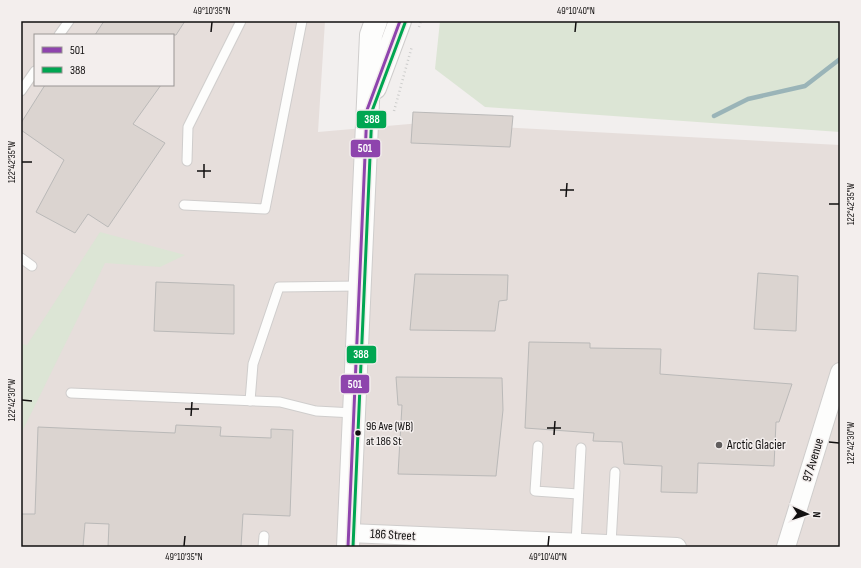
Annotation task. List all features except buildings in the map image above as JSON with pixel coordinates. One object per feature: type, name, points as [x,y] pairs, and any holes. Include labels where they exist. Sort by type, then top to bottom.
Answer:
[{"type":"main road","points":[[348,540],[371,35],[376,21]]},
{"type":"main road","points":[[367,110],[409,25]]},
{"type":"street","name":"97 Avenue","points":[[786,547],[840,372]]},
{"type":"street","name":"186 Street","points":[[348,540],[548,544],[576,542],[677,547]]},
{"type":"lane","points":[[60,34],[69,21]]},
{"type":"lane","points":[[187,161],[188,127],[241,21]]},
{"type":"lane","points":[[184,205],[265,209],[302,21]]},
{"type":"lane","points":[[21,91],[34,72]]},
{"type":"lane","points":[[21,258],[32,266]]},
{"type":"lane","points":[[250,400],[254,364],[279,287],[359,286]]},
{"type":"lane","points":[[71,393],[280,402],[316,411],[354,413]]},
{"type":"lane","points":[[538,446],[535,492],[578,494]]},
{"type":"lane","points":[[576,542],[581,448]]},
{"type":"lane","points":[[611,544],[615,472]]},
{"type":"lane","points":[[263,547],[264,536]]},
{"type":"path","points":[[409,25],[421,21]]},
{"type":"path","points":[[394,111],[397,107],[413,43]]},
{"type":"shaded area","points":[[21,21],[325,21],[318,132],[421,123],[840,145],[840,547],[21,547]]},
{"type":"green space","points":[[440,21],[840,21],[840,132],[485,107],[435,69]]},
{"type":"green space","points":[[100,232],[185,255],[160,267],[105,263],[21,434],[21,344],[27,345]]},
{"type":"waterway","points":[[714,116],[748,99],[805,86],[840,59]]},
{"type":"transit line","name":"501","points":[[348,547],[367,110],[400,21]]},
{"type":"transit line","name":"388","points":[[353,547],[372,111],[405,23]]},
{"type":"place","name":"96 Ave (WB) at 186 St","points":[[358,433]]},
{"type":"place","name":"Arctic Glacier","points":[[719,445]]}]
